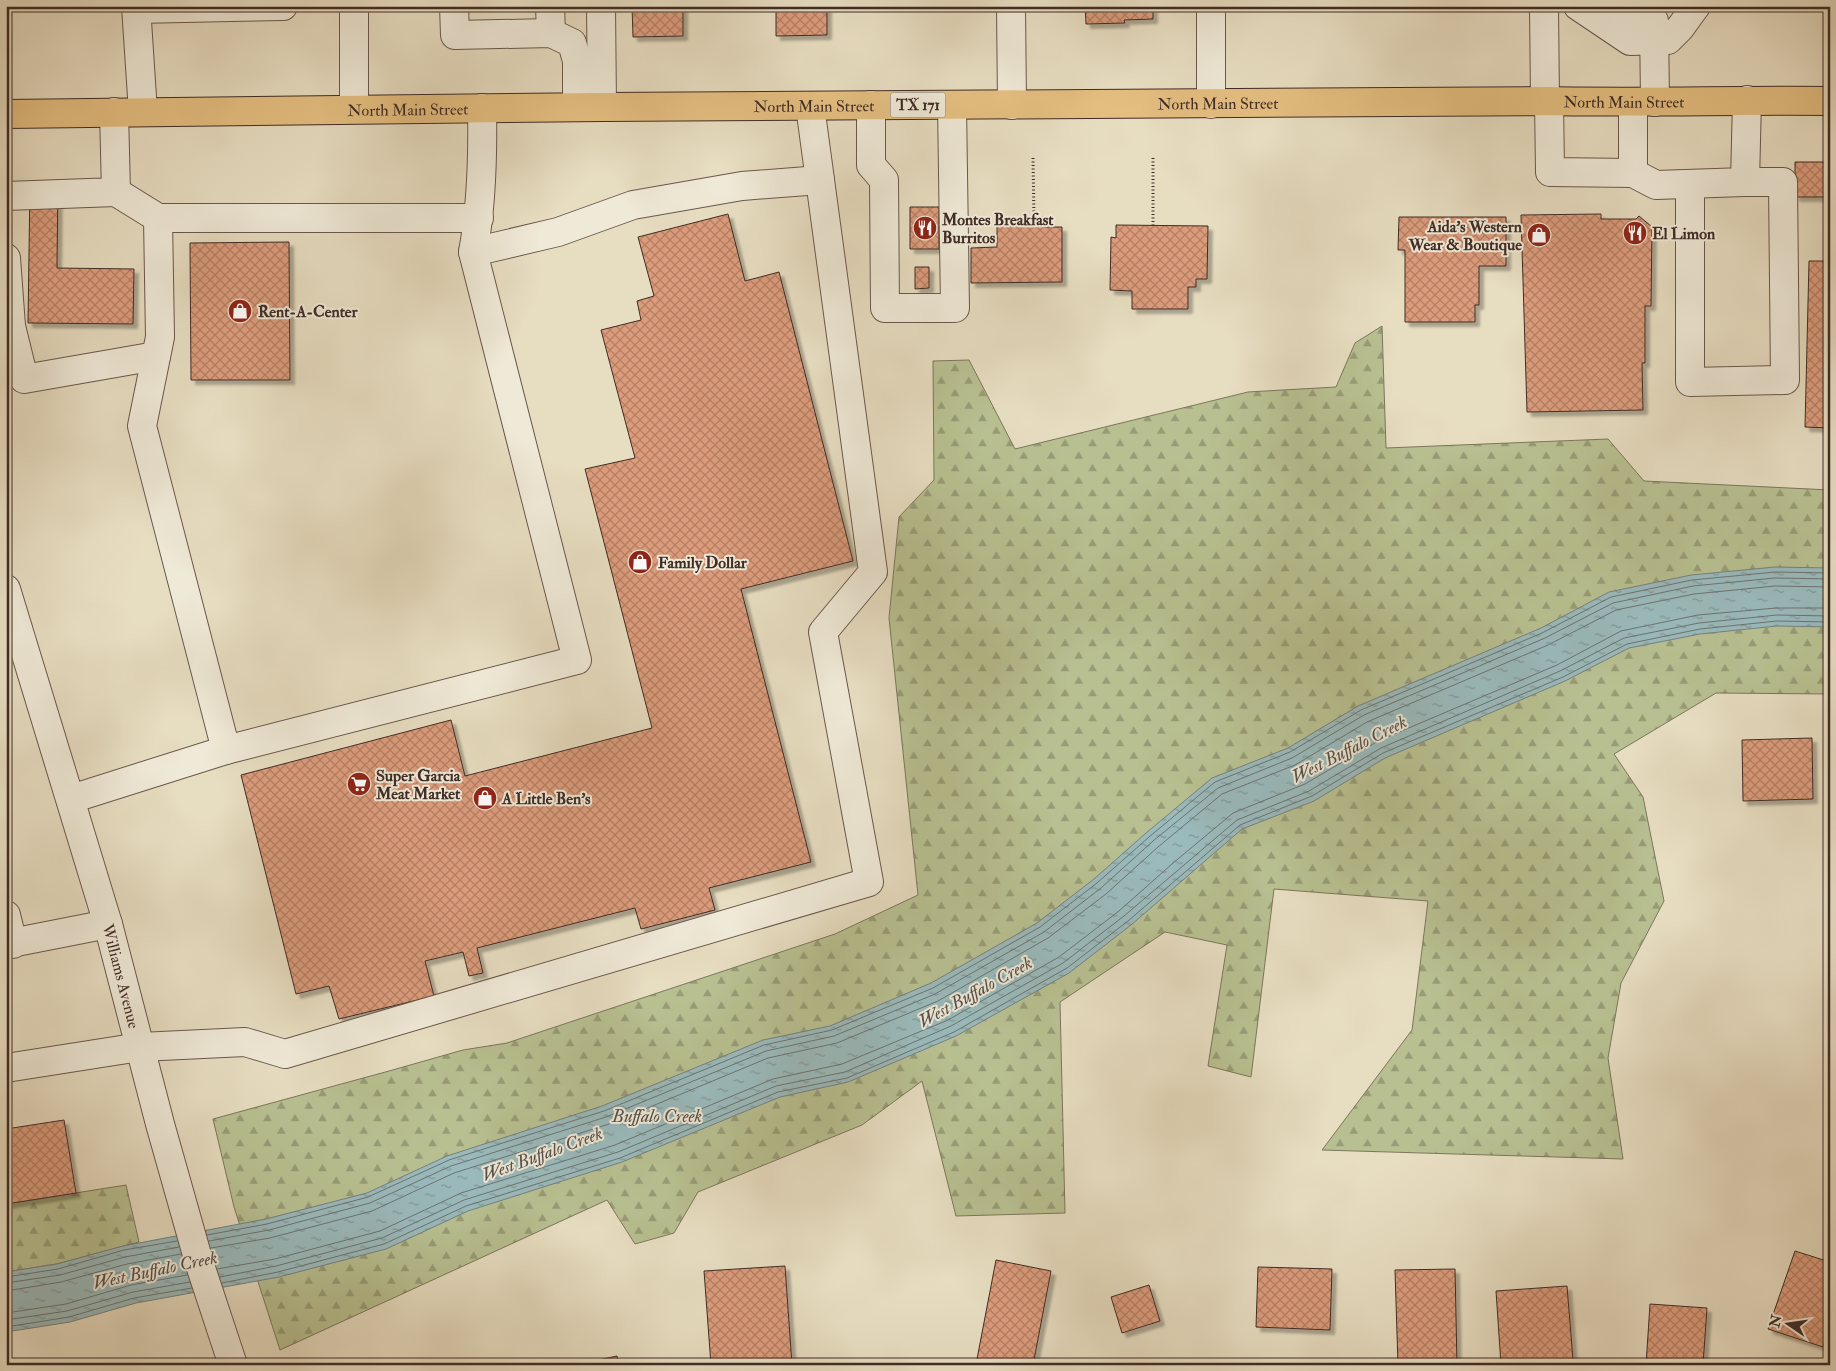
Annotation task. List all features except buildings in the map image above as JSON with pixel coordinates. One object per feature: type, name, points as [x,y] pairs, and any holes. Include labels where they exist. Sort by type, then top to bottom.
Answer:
[{"type":"main road","name":"North Main Street","points":[[6,114],[589,107],[1830,101]]},
{"type":"street","points":[[143,112],[136,8],[283,6]]},
{"type":"street","points":[[354,6],[354,109]]},
{"type":"street","points":[[454,6],[455,35],[550,33],[572,43],[589,107]]},
{"type":"street","points":[[550,6],[550,33]]},
{"type":"street","points":[[589,107],[600,6]]},
{"type":"street","points":[[1011,6],[1012,105]]},
{"type":"street","points":[[1210,6],[1211,104]]},
{"type":"street","points":[[1544,6],[1550,172],[1633,173],[1656,185],[1746,182],[1783,182],[1785,380],[1690,382],[1690,184]]},
{"type":"street","points":[[1578,6],[1630,41],[1668,40],[1680,28],[1696,6]]},
{"type":"street","points":[[1612,6],[1637,22],[1654,21],[1654,41],[1633,173]]},
{"type":"street","points":[[1746,182],[1747,100]]},
{"type":"street","points":[[871,105],[871,165],[884,180],[885,308],[955,308],[952,105]]},
{"type":"street","points":[[6,1068],[140,1047],[245,1042],[284,1054],[869,882],[823,632],[873,572],[810,106]]},
{"type":"street","points":[[71,799],[226,750],[577,660],[473,252],[479,218],[482,108]]},
{"type":"street","points":[[114,112],[116,192]]},
{"type":"street","points":[[473,252],[558,232],[633,205],[742,186],[820,180]]},
{"type":"street","points":[[6,196],[116,192],[158,218],[479,218]]},
{"type":"street","points":[[158,218],[160,337],[142,426],[226,750]]},
{"type":"street","points":[[6,258],[9,327],[24,379],[156,356]]},
{"type":"street","name":"Williams Avenue","points":[[6,589],[108,924],[160,1124],[200,1262],[233,1365]]},
{"type":"street","points":[[6,914],[10,944],[108,924]]},
{"type":"path","points":[[1033,158],[1034,218]]},
{"type":"path","points":[[1152,158],[1153,226]]},
{"type":"green space","points":[[1382,326],[1386,448],[1608,439],[1644,481],[1830,490],[1830,694],[1716,693],[1614,754],[1643,797],[1664,901],[1621,983],[1608,1058],[1623,1159],[1322,1150],[1412,1030],[1428,901],[1274,889],[1251,1077],[1208,1066],[1227,945],[1165,932],[1060,1002],[1065,1213],[956,1216],[922,1081],[862,1125],[698,1192],[674,1233],[635,1244],[607,1200],[280,1350],[234,1207],[213,1119],[463,1050],[507,1043],[835,934],[918,895],[889,618],[899,517],[934,480],[933,361],[969,360],[1015,449],[1248,392],[1336,387],[1355,343]]},
{"type":"green space","points":[[126,1185],[139,1242],[57,1264],[6,1272],[6,1204]]},
{"type":"water","name":"Buffalo Creek","points":[[1775,567],[1830,568],[1830,627],[1777,626],[1700,634],[1629,648],[1565,681],[1385,758],[1314,801],[1242,829],[1131,925],[1069,973],[956,1036],[848,1082],[780,1097],[622,1162],[468,1211],[386,1249],[279,1277],[136,1303],[70,1322],[6,1332],[6,1272],[57,1264],[123,1246],[266,1219],[367,1193],[447,1156],[602,1106],[763,1040],[830,1026],[931,983],[1037,923],[1094,879],[1212,778],[1288,748],[1358,706],[1541,628],[1609,592],[1691,575]]},
{"type":"place","name":"Montes Breakfast Burritos","points":[[925,228]]},
{"type":"place","name":"El Limon","points":[[1635,233]]},
{"type":"place","name":"Aida's Western Wear & Boutique","points":[[1539,235]]},
{"type":"place","name":"Rent-A-Center","points":[[240,311]]},
{"type":"place","name":"Family Dollar","points":[[640,562]]},
{"type":"place","name":"Super Garcia Meat Market","points":[[359,784]]},
{"type":"place","name":"A Little Ben's","points":[[485,798]]},
{"type":"water label","name":"West Buffalo Creek","points":[[1349,749]]},
{"type":"water label","name":"West Buffalo Creek","points":[[975,992]]},
{"type":"water label","name":"West Buffalo Creek","points":[[542,1154]]},
{"type":"water label","name":"West Buffalo Creek","points":[[155,1270]]}]
